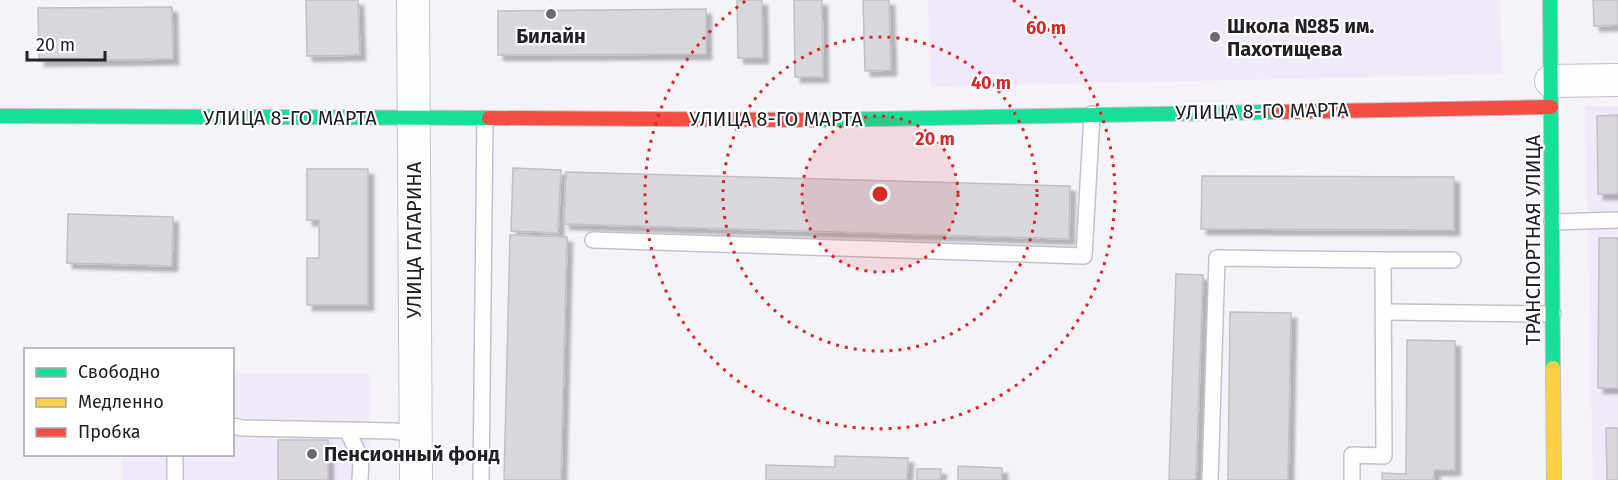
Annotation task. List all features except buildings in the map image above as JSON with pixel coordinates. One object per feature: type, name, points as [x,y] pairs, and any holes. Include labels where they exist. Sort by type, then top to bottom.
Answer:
[{"type":"street","name":"УЛИЦА ГАГАРИНА","points":[[413,0],[416,480]]},
{"type":"street","name":"ТРАНСПОРТНАЯ УЛИЦА","points":[[1550,0],[1554,480]]},
{"type":"street","name":"УЛИЦА 8-ГО МАРТА","points":[[0,116],[799,120],[1092,114],[1551,94],[1618,80]]},
{"type":"lane","points":[[592,240],[1084,256],[1092,114]]},
{"type":"lane","points":[[481,480],[485,119]]},
{"type":"lane","points":[[1552,222],[1618,220]]},
{"type":"lane","points":[[1210,480],[1217,258],[1454,260]]},
{"type":"lane","points":[[1352,480],[1352,455],[1384,456],[1383,260]]},
{"type":"lane","points":[[1384,312],[1553,314]]},
{"type":"lane","points":[[234,426],[416,434]]},
{"type":"lane","points":[[347,430],[361,459],[360,480]]},
{"type":"lane","points":[[175,456],[175,480]]},
{"type":"shaded area","name":"Школа №85 им. Пахотищева","points":[[928,0],[1500,0],[1502,74],[931,87]]},
{"type":"shaded area","points":[[1585,106],[1618,106],[1618,480],[1593,480]]},
{"type":"shaded area","points":[[234,373],[369,373],[369,480],[122,480],[122,456],[234,456]]},
{"type":"traffic: fast","points":[[1550,0],[1553,368]]},
{"type":"traffic: fast","points":[[819,120],[1275,112]]},
{"type":"traffic: fast","points":[[0,116],[489,118]]},
{"type":"traffic: slow","points":[[1553,368],[1554,480]]},
{"type":"traffic: jam","points":[[1275,112],[1551,107]]},
{"type":"traffic: jam","points":[[489,118],[819,120]]},
{"type":"place","name":"Билайн","points":[[551,14]]},
{"type":"place","name":"Школа №85 им. Пахотищева","points":[[1215,37]]},
{"type":"place","name":"Пенсионный фонд","points":[[312,454]]}]
